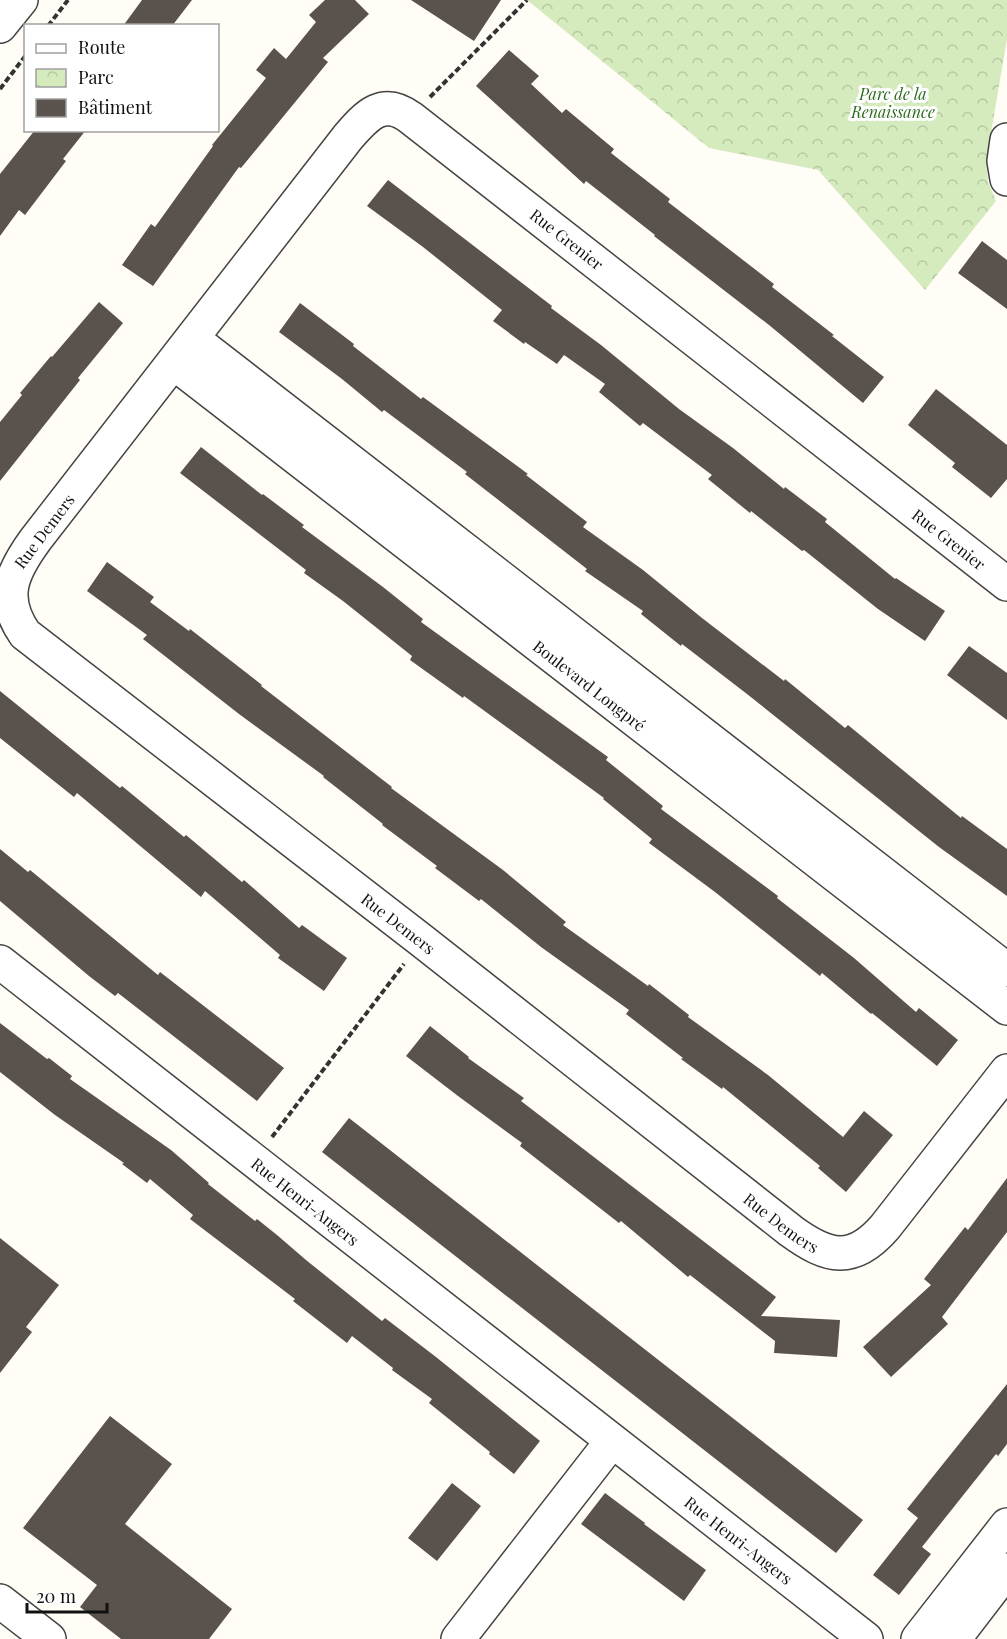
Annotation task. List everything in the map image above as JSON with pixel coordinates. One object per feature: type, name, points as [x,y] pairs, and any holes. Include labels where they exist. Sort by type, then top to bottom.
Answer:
[{"type":"street","points":[[0,26],[21,0]]},
{"type":"street","name":"Rue Grenier","points":[[184,351],[358,125],[382,108],[397,109],[430,132],[1007,584]]},
{"type":"street","points":[[1007,140],[1004,161],[1007,179]]},
{"type":"street","name":"Boulevard Longpré","points":[[184,351],[1007,970]]},
{"type":"street","name":"Boulevard Longpré","points":[[184,351],[1007,1008]]},
{"type":"street","name":"Rue Demers","points":[[184,351],[16,566],[8,583],[6,602],[11,619],[25,634],[421,940],[791,1231],[816,1248],[834,1254],[843,1254],[869,1244],[885,1227],[1007,1071]]},
{"type":"street","name":"Rue Henri-Angers","points":[[0,962],[866,1639]]},
{"type":"street","points":[[458,1639],[612,1441]]},
{"type":"street","points":[[918,1639],[1007,1525]]},
{"type":"street","points":[[954,1639],[1007,1570]]},
{"type":"street","points":[[0,1601],[49,1639]]},
{"type":"path","points":[[50,24],[68,0]]},
{"type":"path","points":[[423,104],[527,0]]},
{"type":"path","points":[[0,89],[24,58]]},
{"type":"path","points":[[265,1146],[406,961]]},
{"type":"green space","name":"Parc de la Renaissance","points":[[527,0],[1007,0],[1007,39],[986,162],[988,182],[996,201],[925,290],[818,170],[709,148]]},
{"type":"building","points":[[142,0],[192,0],[174,24],[124,24]]},
{"type":"building","points":[[325,0],[355,0],[369,14],[323,58],[328,62],[241,168],[239,167],[153,286],[122,265],[151,224],[155,227],[212,145],[266,78],[256,70],[274,48],[286,59],[316,22],[309,15]]},
{"type":"building","points":[[411,0],[501,0],[474,41]]},
{"type":"building","points":[[509,50],[539,76],[531,84],[562,113],[566,109],[614,149],[611,153],[670,199],[668,202],[774,284],[772,287],[884,377],[863,403],[655,235],[586,181],[584,184],[476,86]]},
{"type":"building","points":[[33,132],[84,132],[63,159],[66,161],[25,215],[19,210],[0,236],[0,174]]},
{"type":"building","points":[[388,180],[552,306],[551,308],[601,345],[679,409],[827,519],[825,522],[895,579],[945,611],[925,641],[878,609],[751,511],[750,513],[708,479],[712,475],[643,423],[640,426],[599,392],[605,384],[564,355],[557,364],[525,342],[524,344],[493,321],[502,310],[367,206]]},
{"type":"building","points":[[982,241],[1007,260],[1007,309],[958,273]]},
{"type":"building","points":[[99,302],[123,323],[0,481],[0,422],[22,395],[20,393]]},
{"type":"building","points":[[300,303],[421,399],[423,397],[528,474],[526,475],[587,522],[583,527],[643,570],[845,728],[848,725],[961,818],[962,816],[1007,849],[1007,896],[939,847],[747,694],[682,644],[681,646],[641,614],[643,611],[585,571],[587,569],[465,474],[467,472],[384,410],[382,412],[279,332]]},
{"type":"building","points":[[936,389],[1007,445],[1007,479],[991,498],[952,467],[955,463],[908,425]]},
{"type":"building","points":[[201,447],[304,525],[302,527],[383,587],[423,619],[421,622],[608,757],[606,760],[663,806],[661,809],[778,896],[777,898],[854,958],[916,1012],[919,1008],[958,1040],[937,1066],[822,973],[820,976],[715,892],[649,843],[652,839],[604,798],[464,696],[463,698],[410,660],[412,656],[304,573],[306,570],[180,473]]},
{"type":"building","points":[[107,562],[154,597],[150,602],[189,631],[190,629],[391,788],[503,870],[566,922],[563,925],[648,986],[649,984],[689,1015],[688,1017],[768,1075],[843,1137],[864,1111],[893,1135],[846,1192],[818,1168],[820,1166],[723,1087],[722,1089],[681,1059],[683,1058],[626,1014],[629,1010],[541,947],[481,899],[479,901],[435,868],[437,866],[382,825],[324,776],[239,714],[143,639],[147,635],[87,591]]},
{"type":"building","points":[[969,646],[1007,673],[1007,720],[947,675]]},
{"type":"building","points":[[0,691],[120,788],[122,786],[184,837],[186,835],[242,882],[244,880],[299,928],[302,925],[347,958],[324,991],[278,958],[280,955],[205,891],[201,897],[77,793],[74,797],[0,738]]},
{"type":"building","points":[[0,849],[28,872],[30,870],[158,975],[160,972],[284,1068],[257,1101],[118,993],[115,996],[89,976],[0,901]]},
{"type":"building","points":[[0,1023],[72,1076],[70,1079],[171,1150],[208,1184],[255,1221],[257,1219],[382,1321],[385,1318],[436,1357],[540,1441],[514,1474],[429,1403],[432,1399],[392,1370],[393,1368],[352,1336],[347,1343],[293,1301],[295,1299],[190,1219],[193,1215],[150,1179],[147,1183],[122,1164],[124,1163],[55,1115],[0,1072]]},
{"type":"building","points":[[430,1026],[468,1058],[524,1098],[521,1101],[776,1297],[761,1316],[840,1320],[837,1357],[774,1353],[775,1341],[690,1275],[688,1277],[621,1221],[619,1223],[520,1146],[522,1143],[406,1056]]},
{"type":"building","points":[[349,1118],[863,1520],[836,1553],[322,1152]]},
{"type":"building","points":[[1007,1178],[1007,1232],[942,1317],[948,1324],[891,1377],[863,1347],[931,1285],[924,1279],[965,1227],[968,1230]]},
{"type":"building","points":[[0,1238],[59,1285],[26,1327],[32,1332],[0,1373]]},
{"type":"building","points":[[1007,1384],[1007,1444],[998,1456],[996,1454],[922,1547],[931,1554],[899,1595],[873,1575],[918,1518],[907,1509]]},
{"type":"building","points":[[110,1416],[172,1464],[125,1524],[232,1609],[209,1639],[121,1639],[80,1607],[97,1585],[23,1528]]},
{"type":"building","points":[[452,1483],[481,1506],[437,1561],[408,1538]]},
{"type":"building","points":[[605,1493],[706,1570],[684,1601],[581,1524]]}]
